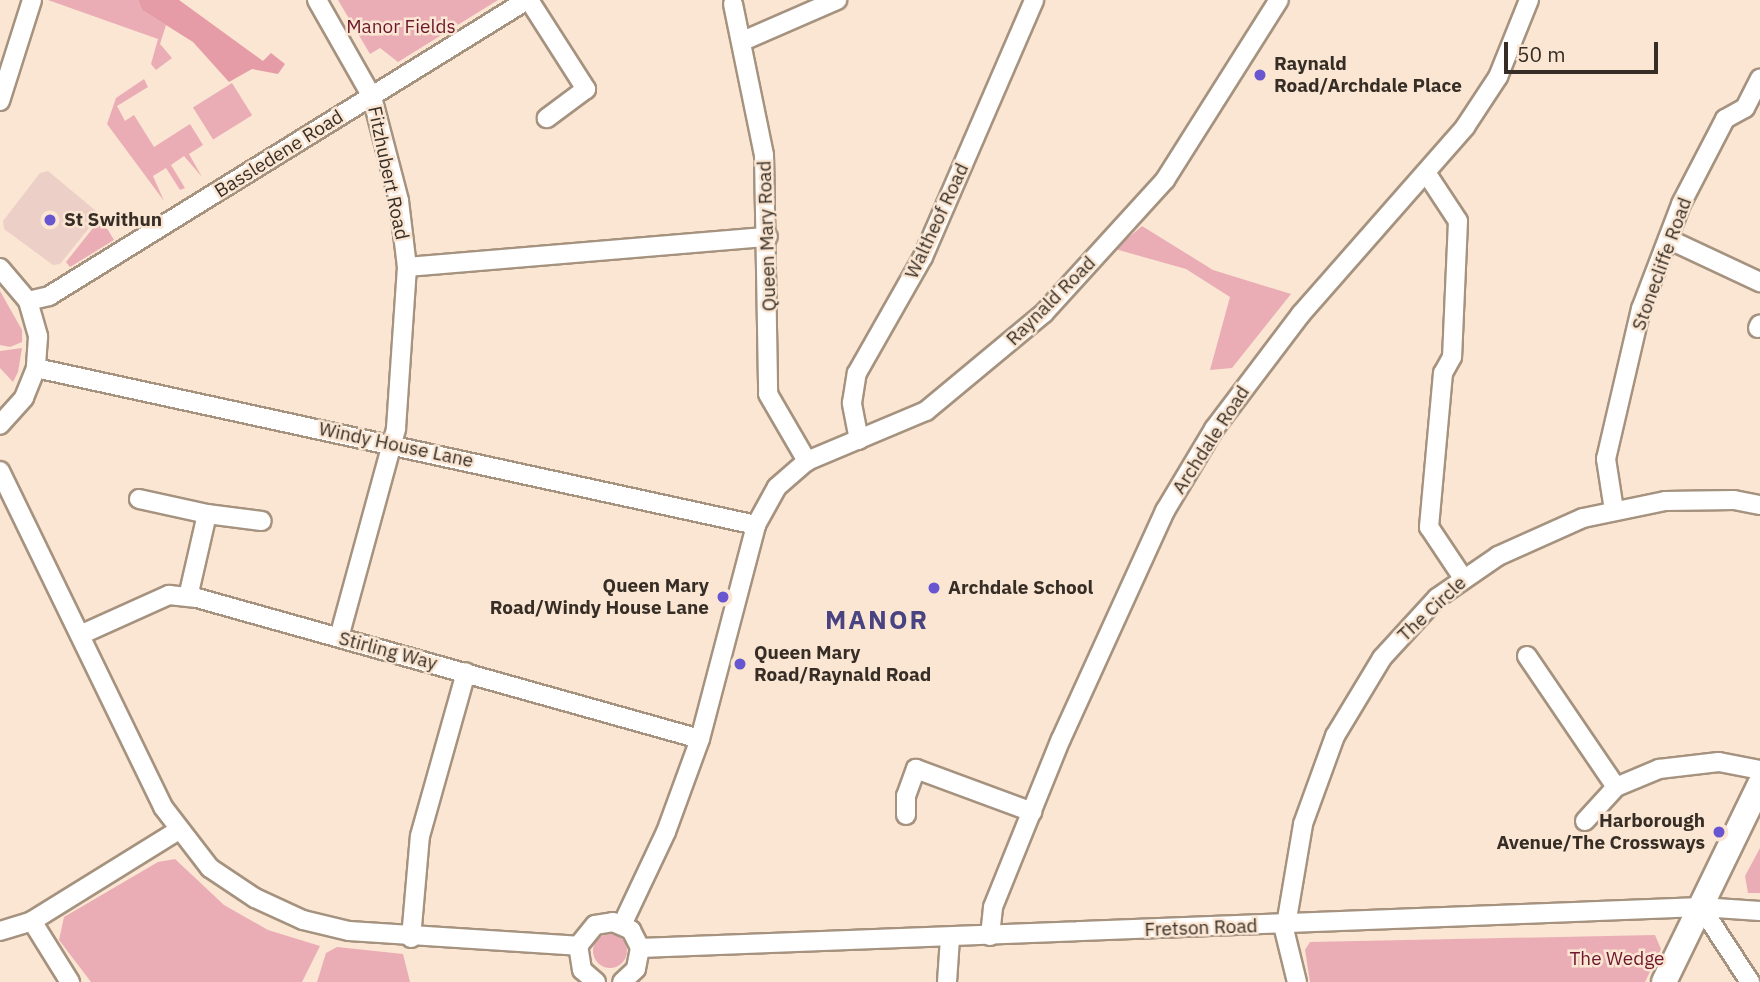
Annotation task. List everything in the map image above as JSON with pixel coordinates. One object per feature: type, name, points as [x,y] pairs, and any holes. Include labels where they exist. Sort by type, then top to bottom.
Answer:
[{"type":"street","points":[[0,101],[32,0]]},
{"type":"street","name":"Fitzhubert Road","points":[[317,0],[372,97],[399,201],[407,267],[392,444],[339,637]]},
{"type":"street","points":[[528,0],[586,89],[547,118]]},
{"type":"street","name":"Bassledene Road","points":[[28,301],[49,296],[528,0]]},
{"type":"street","points":[[743,41],[837,0]]},
{"type":"street","name":"Waltheof Road","points":[[859,440],[852,403],[857,373],[923,257],[1034,0]]},
{"type":"street","name":"Raynald Road","points":[[756,525],[778,487],[807,461],[926,411],[1052,304],[1165,180],[1279,0]]},
{"type":"street","name":"Archdale Road","points":[[990,936],[993,907],[1032,812],[1165,511],[1214,429],[1301,314],[1427,174],[1498,77],[1529,0]]},
{"type":"street","name":"Queen Mary Road","points":[[733,4],[743,41],[764,155],[768,237],[768,394],[807,461]]},
{"type":"street","name":"Stonecliffe Road","points":[[1614,510],[1606,459],[1641,309],[1668,239],[1725,119],[1745,108],[1760,79]]},
{"type":"street","points":[[1427,174],[1458,221],[1452,357],[1443,373],[1429,527],[1463,578]]},
{"type":"street","points":[[407,267],[768,237]]},
{"type":"street","points":[[1668,239],[1760,282]]},
{"type":"street","points":[[0,268],[28,301],[38,337],[36,368],[24,398],[0,425]]},
{"type":"street","name":"Windy House Lane","points":[[36,368],[756,525]]},
{"type":"street","points":[[0,471],[177,831],[210,868],[255,898],[303,920],[411,937],[578,946]]},
{"type":"street","points":[[139,499],[207,514],[262,521]]},
{"type":"street","name":"The Circle","points":[[1297,982],[1284,925],[1303,824],[1335,736],[1382,658],[1463,578],[1546,531],[1614,510],[1665,501],[1734,500],[1760,505]]},
{"type":"street","points":[[188,597],[207,514]]},
{"type":"street","points":[[622,925],[666,832],[700,739],[756,525]]},
{"type":"street","name":"Stirling Way","points":[[79,635],[169,595],[188,597],[700,739]]},
{"type":"street","points":[[1527,656],[1616,787]]},
{"type":"street","points":[[411,937],[420,836],[466,672]]},
{"type":"street","points":[[1585,821],[1616,787],[1683,763],[1719,762],[1760,770]]},
{"type":"street","points":[[906,815],[906,796],[916,769],[1032,812]]},
{"type":"street","points":[[1664,982],[1760,784]]},
{"type":"street","points":[[0,932],[32,920],[177,831]]},
{"type":"street","points":[[1701,907],[1750,982]]},
{"type":"street","name":"Fretson Road","points":[[640,948],[1701,907],[1760,911]]},
{"type":"street","points":[[32,920],[70,982]]},
{"type":"street","points":[[595,982],[582,970],[578,946],[595,925],[622,925]]},
{"type":"street","points":[[622,925],[640,948],[636,969],[622,982]]},
{"type":"street","points":[[947,982],[950,937]]},
{"type":"green space","points":[[48,0],[138,0],[142,10],[166,25],[160,44],[172,58],[156,70],[151,64],[158,39]]},
{"type":"green space","name":"Manor Fields","points":[[338,0],[498,0],[398,62],[380,48],[370,54]]},
{"type":"green space","points":[[144,79],[148,87],[117,106],[125,121],[134,115],[154,147],[190,124],[203,145],[189,154],[202,177],[184,156],[171,165],[185,188],[180,190],[166,168],[153,176],[164,201],[107,124],[116,98]]},
{"type":"green space","points":[[232,83],[252,115],[213,140],[193,107]]},
{"type":"green space","points":[[101,218],[114,240],[70,267],[66,262]]},
{"type":"green space","points":[[1142,226],[1213,270],[1291,294],[1232,368],[1210,370],[1230,297],[1186,269],[1115,249]]},
{"type":"green space","points":[[0,291],[22,330],[22,342],[10,347],[0,345]]},
{"type":"green space","points":[[22,348],[18,372],[13,382],[0,368],[0,351]]},
{"type":"green space","points":[[1760,848],[1760,893],[1748,893],[1745,876]]},
{"type":"green space","points":[[175,859],[224,905],[268,930],[320,946],[302,982],[91,982],[59,940],[64,917],[158,862]]},
{"type":"green space","points":[[610,934],[622,939],[627,951],[622,963],[610,968],[598,963],[593,951],[598,939]]},
{"type":"green space","name":"The Wedge","points":[[1655,935],[1661,949],[1645,982],[1310,982],[1305,950],[1310,942]]},
{"type":"green space","points":[[337,947],[403,954],[410,982],[317,982],[326,953]]},
{"type":"shaded area","points":[[138,0],[179,0],[263,61],[271,53],[285,64],[278,74],[252,69],[229,82],[193,42],[142,10]]},
{"type":"building","name":"St Swithun","points":[[48,171],[96,211],[97,218],[60,264],[53,265],[4,229],[3,221],[40,173]]},
{"type":"place","name":"Raynald Road/Archdale Place","points":[[1260,75]]},
{"type":"place","name":"St Swithun","points":[[50,220]]},
{"type":"place","name":"Archdale School","points":[[934,588]]},
{"type":"place","name":"Queen Mary Road/Windy House Lane","points":[[723,597]]},
{"type":"place","name":"Queen Mary Road/Raynald Road","points":[[740,664]]},
{"type":"place","name":"Harborough Avenue/The Crossways","points":[[1719,832]]},
{"type":"district","name":"MANOR","points":[[877,620]]}]
